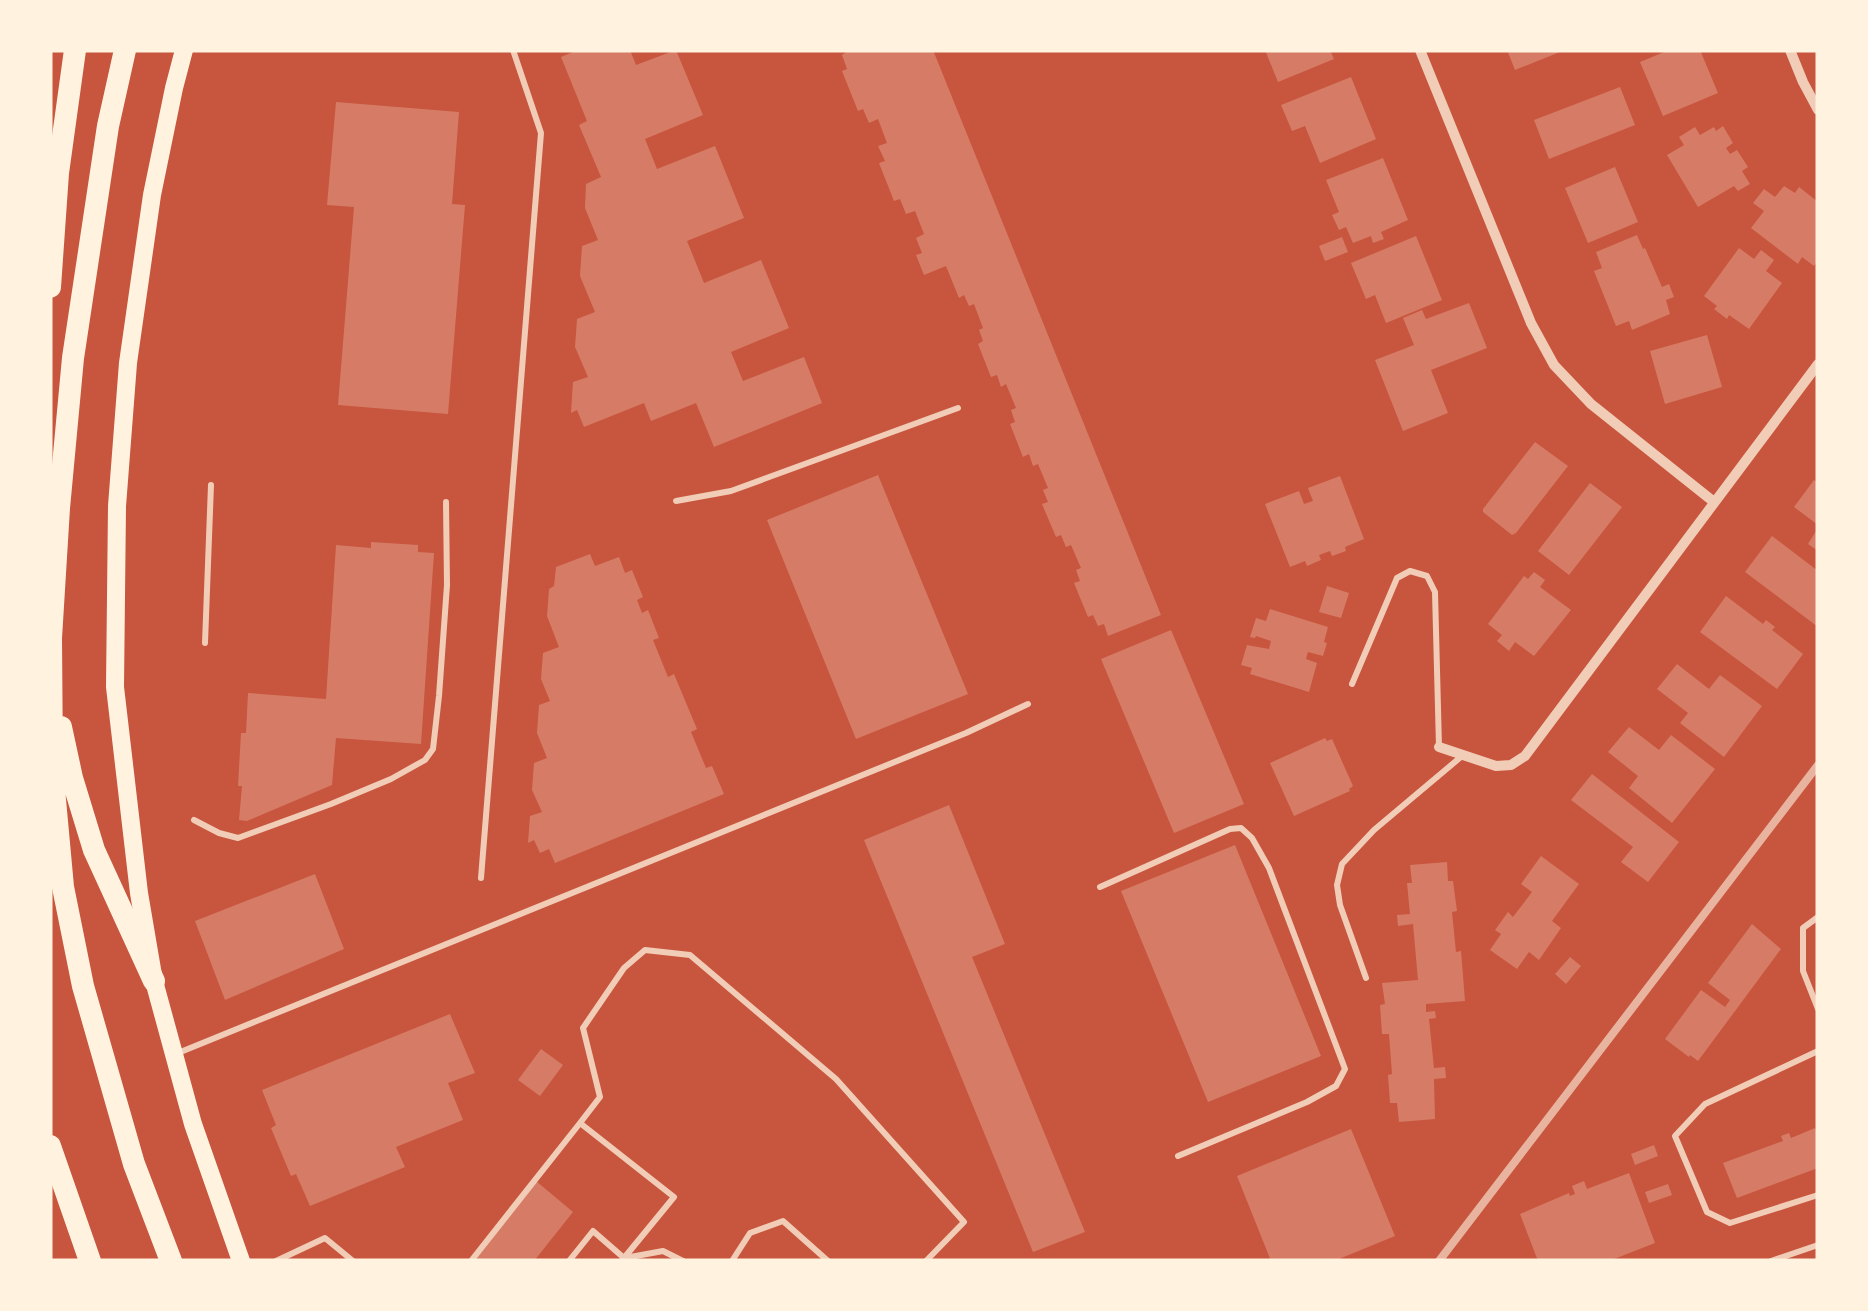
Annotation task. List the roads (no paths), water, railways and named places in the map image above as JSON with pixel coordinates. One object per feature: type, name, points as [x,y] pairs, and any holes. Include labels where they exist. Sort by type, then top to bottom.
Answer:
[{"type":"highway","points":[[50,287],[58,172],[76,50]]},
{"type":"highway","points":[[125,50],[105,143],[73,358],[50,638],[52,766],[63,887],[82,986],[134,1164],[171,1261]]},
{"type":"highway","points":[[50,657],[72,778],[94,850],[154,981]]},
{"type":"highway","points":[[50,1146],[90,1261]]},
{"type":"main road","points":[[184,50],[152,195],[126,381],[117,506],[115,687],[138,893],[154,981],[192,1124],[241,1261]]},
{"type":"street","points":[[1420,50],[1531,322],[1554,365],[1591,404],[1714,502]]},
{"type":"street","points":[[1790,50],[1818,110]]},
{"type":"street","points":[[1439,747],[1496,766],[1511,765],[1526,756],[1818,364]]},
{"type":"lane","points":[[482,878],[541,133],[514,50]]},
{"type":"lane","points":[[676,501],[731,491],[958,408]]},
{"type":"lane","points":[[205,643],[211,485]]},
{"type":"lane","points":[[194,820],[238,838],[331,804],[425,760],[433,749],[439,696],[447,585],[446,502]]},
{"type":"lane","points":[[1352,684],[1397,578],[1410,571],[1427,576],[1436,592],[1439,747]]},
{"type":"lane","points":[[173,1055],[966,733],[1028,704]]},
{"type":"lane","points":[[1366,978],[1340,905],[1342,864],[1374,830],[1463,755]]},
{"type":"lane","points":[[1100,887],[1230,829],[1241,828],[1252,838],[1270,868],[1345,1069],[1336,1086],[1307,1102],[1178,1156]]},
{"type":"lane","points":[[1818,917],[1803,928],[1802,971],[1818,1008]]},
{"type":"lane","points":[[471,1261],[600,1097],[583,1028],[624,968],[644,950],[690,955],[836,1078],[964,1222],[926,1261]]},
{"type":"lane","points":[[1818,1051],[1704,1104],[1674,1136],[1707,1212],[1730,1223],[1818,1195]]},
{"type":"lane","points":[[580,1123],[674,1197],[623,1260]]},
{"type":"lane","points":[[732,1261],[750,1233],[783,1221],[828,1261]]},
{"type":"lane","points":[[569,1261],[594,1231],[623,1260]]},
{"type":"lane","points":[[276,1261],[325,1238],[353,1261]]},
{"type":"lane","points":[[1770,1261],[1818,1245]]},
{"type":"lane","points":[[623,1260],[663,1251],[683,1261]]},
{"type":"railway","points":[[1439,1261],[1818,765]]}]
